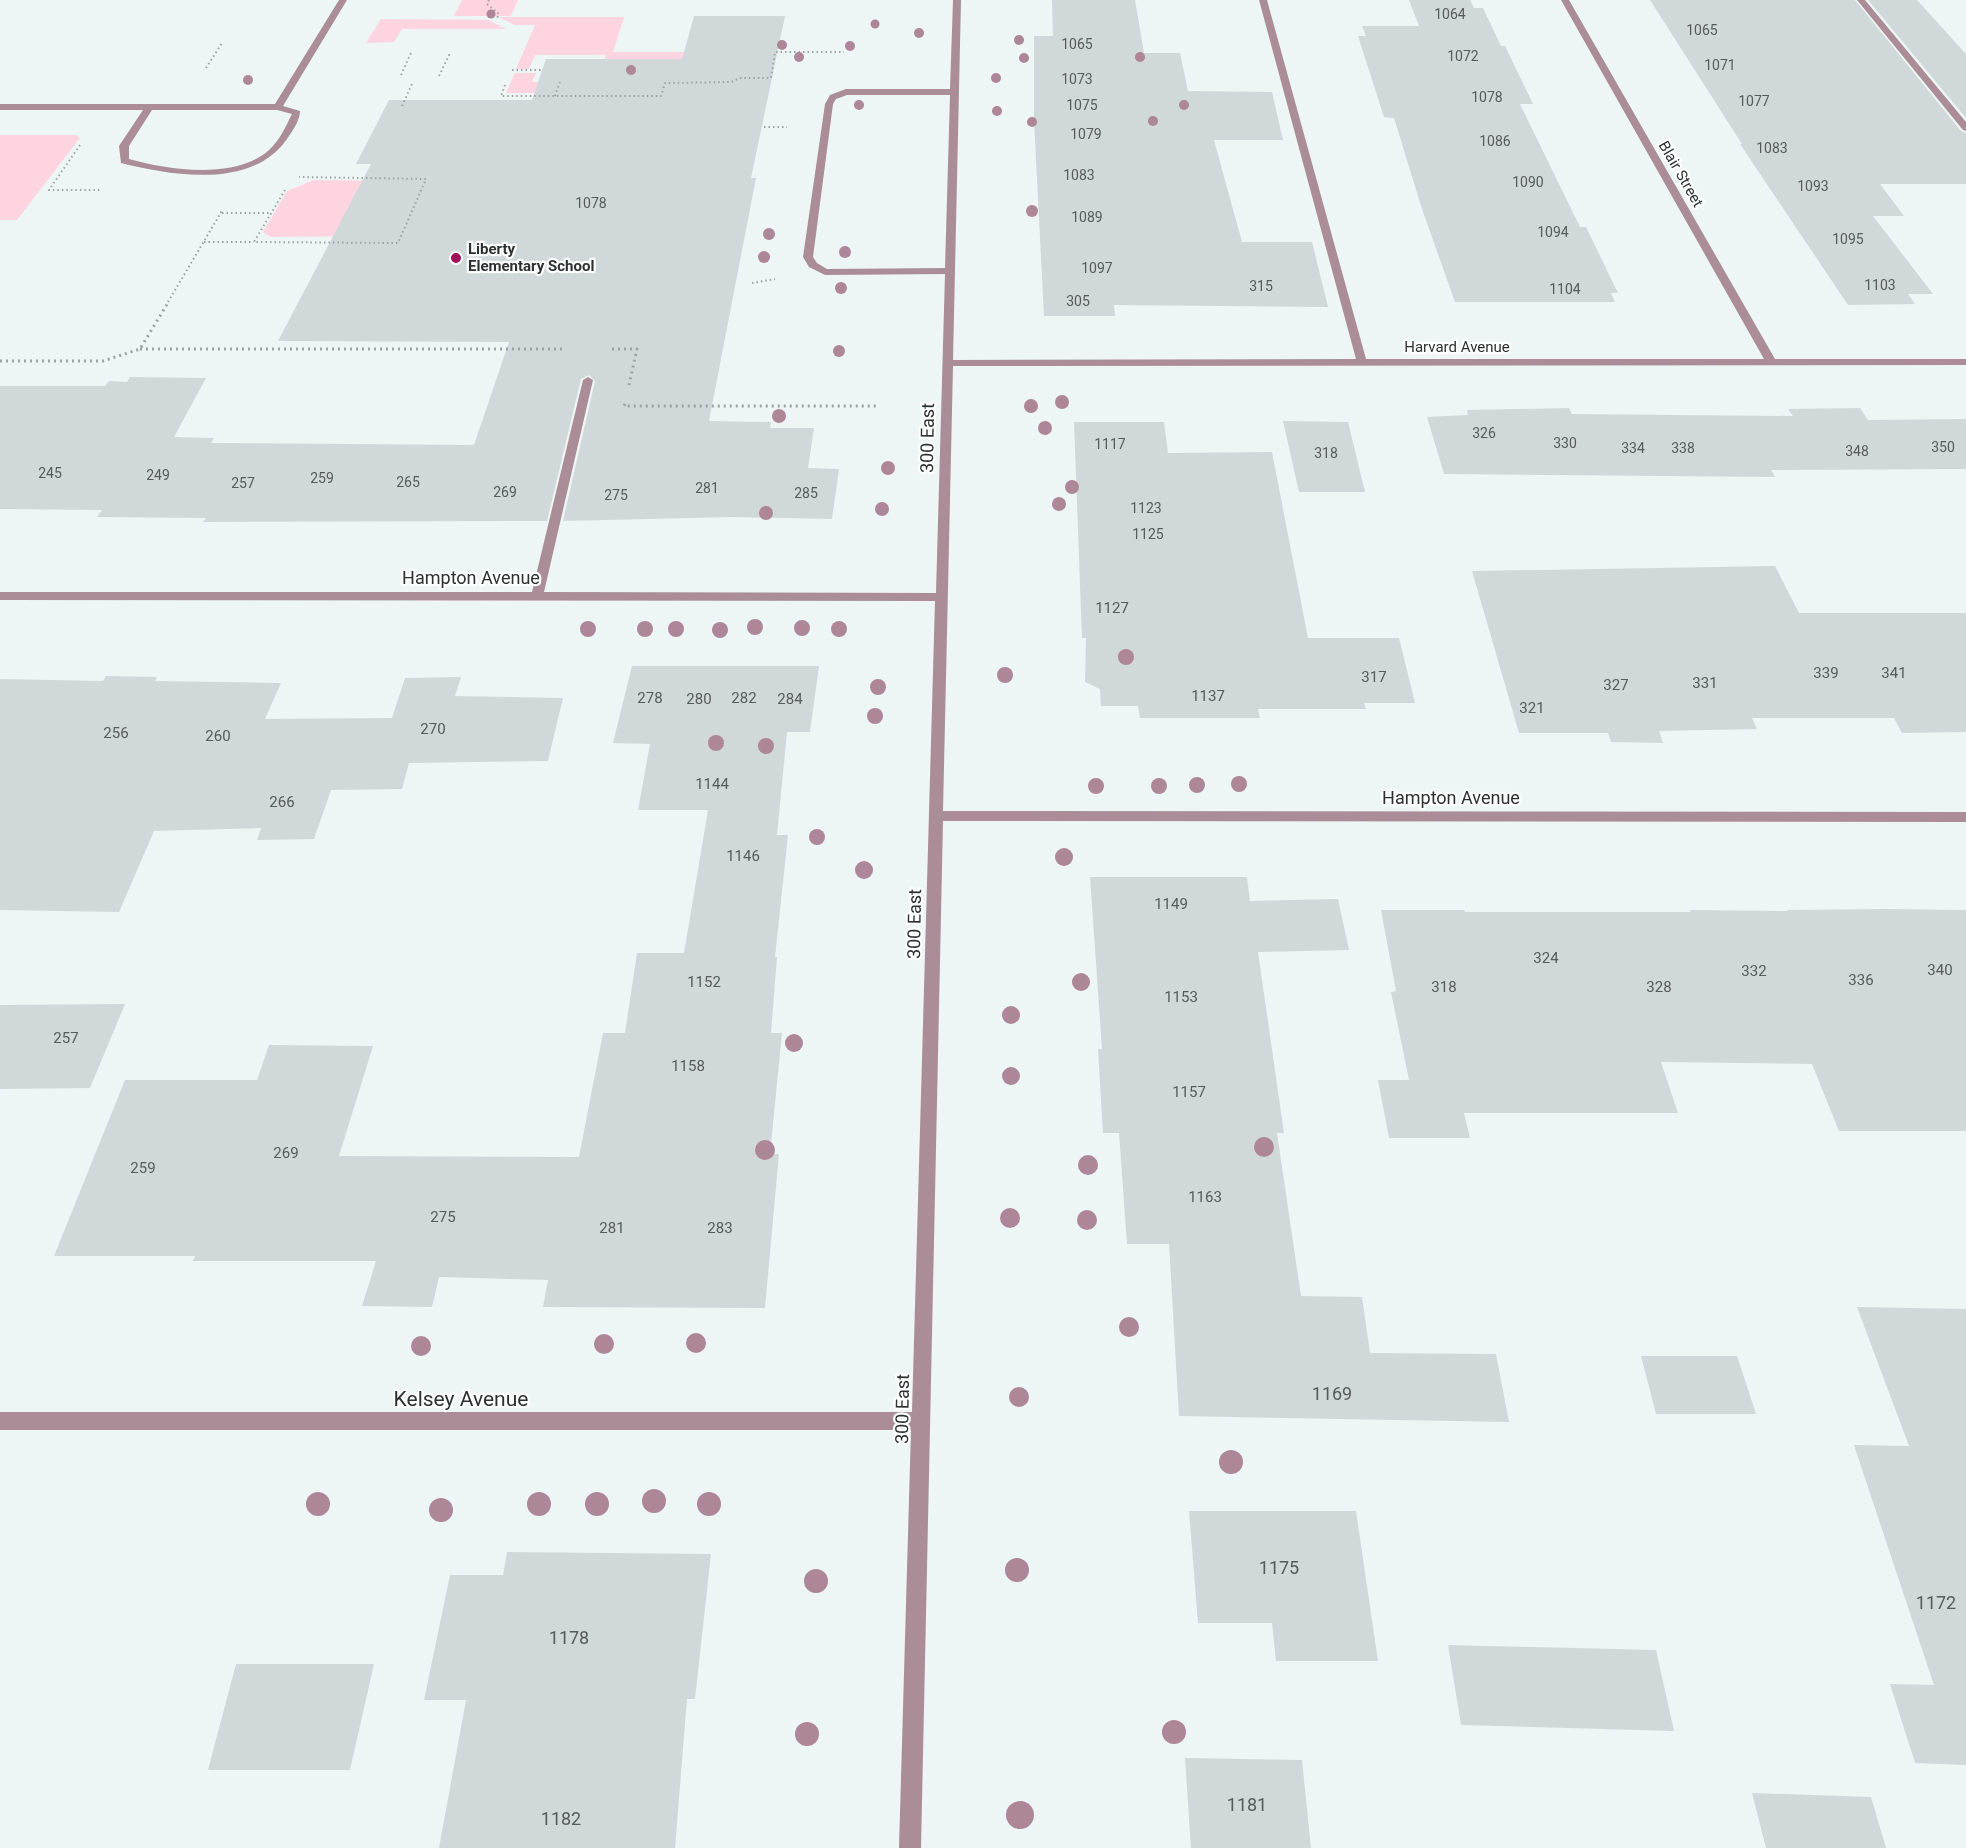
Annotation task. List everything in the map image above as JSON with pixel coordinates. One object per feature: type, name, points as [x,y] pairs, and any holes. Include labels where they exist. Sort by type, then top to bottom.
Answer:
[{"type":"street","points":[[278,107],[343,0]]},
{"type":"street","name":"300 East","points":[[910,1848],[957,0]]},
{"type":"street","points":[[1263,0],[1362,363]]},
{"type":"street","name":"Blair Street","points":[[1565,0],[1771,362]]},
{"type":"street","points":[[1861,0],[1966,128]]},
{"type":"street","points":[[950,271],[825,272],[813,265],[808,257],[829,104],[833,97],[846,92],[955,92]]},
{"type":"street","points":[[0,107],[149,107],[278,107],[297,113],[271,154],[247,165],[212,171],[162,171],[124,161],[124,146],[149,107]]},
{"type":"street","name":"Harvard Avenue","points":[[948,363],[1966,362]]},
{"type":"street","points":[[537,597],[588,380]]},
{"type":"street","name":"Hampton Avenue","points":[[0,596],[942,597]]},
{"type":"street","name":"Hampton Avenue","points":[[936,816],[1966,817]]},
{"type":"street","name":"Kelsey Avenue","points":[[0,1421],[921,1421]]},
{"type":"path","points":[[489,0],[487,4],[499,14],[497,18]]},
{"type":"path","points":[[205,69],[222,43]]},
{"type":"path","points":[[506,85],[501,96],[661,96],[665,83],[731,82],[740,78],[771,78],[775,52],[846,52]]},
{"type":"path","points":[[400,75],[411,53]]},
{"type":"path","points":[[439,76],[450,53]]},
{"type":"path","points":[[512,70],[542,70]]},
{"type":"path","points":[[555,96],[560,82]]},
{"type":"path","points":[[402,106],[412,84]]},
{"type":"path","points":[[203,242],[398,243],[426,179],[302,178],[284,190],[254,242]]},
{"type":"path","points":[[140,349],[225,206]]},
{"type":"path","points":[[221,213],[271,213]]},
{"type":"path","points":[[0,361],[103,361],[140,349],[566,349]]},
{"type":"path","points":[[601,349],[637,349],[624,406],[879,406]]},
{"type":"shaded area","points":[[462,0],[518,0],[511,16],[454,16]]},
{"type":"shaded area","points":[[499,17],[624,17],[613,52],[771,52],[595,86],[606,55],[535,55],[529,69],[516,69],[535,25],[514,25]]},
{"type":"shaded area","points":[[381,19],[489,20],[506,29],[402,29],[394,42],[366,43]]},
{"type":"shaded area","points":[[515,73],[536,73],[532,82],[556,82],[552,93],[506,93]]},
{"type":"shaded area","points":[[0,135],[76,135],[80,138],[17,220],[0,220]]},
{"type":"shaded area","points":[[314,180],[408,181],[391,236],[270,237],[263,232],[287,191]]},
{"type":"building","points":[[1052,0],[1135,0],[1144,53],[1180,53],[1188,91],[1272,92],[1283,140],[1214,140],[1242,242],[1312,242],[1328,307],[1114,305],[1115,316],[1044,316],[1034,120],[1034,36],[1053,36]]},
{"type":"building","points":[[1409,0],[1470,0],[1474,8],[1483,8],[1501,46],[1505,46],[1533,104],[1520,104],[1580,227],[1586,227],[1618,293],[1611,293],[1615,302],[1455,302],[1422,209],[1394,118],[1384,117],[1358,36],[1366,36],[1362,26],[1419,26]]},
{"type":"building","points":[[1650,0],[1855,0],[1961,131],[1966,133],[1966,184],[1880,184],[1904,216],[1873,216],[1933,294],[1908,294],[1915,304],[1848,305],[1740,144],[1742,144]]},
{"type":"building","points":[[1868,0],[1917,0],[1966,54],[1966,118]]},
{"type":"building","points":[[694,16],[785,16],[751,178],[756,178],[709,421],[771,422],[770,428],[814,428],[808,468],[839,469],[832,519],[733,517],[563,521],[595,381],[589,375],[581,379],[547,521],[203,522],[206,518],[97,517],[102,510],[0,509],[0,386],[105,386],[109,381],[127,382],[130,377],[206,378],[174,437],[214,438],[211,443],[474,445],[509,342],[278,341],[371,164],[356,164],[389,100],[532,100],[546,59],[682,59]]},
{"type":"building","points":[[1569,408],[1572,414],[1793,416],[1788,409],[1860,408],[1868,420],[1966,419],[1966,469],[1771,470],[1775,477],[1444,474],[1427,417],[1468,415],[1467,410]]},
{"type":"building","points":[[1283,421],[1348,422],[1365,492],[1299,492]]},
{"type":"building","points":[[1074,422],[1164,422],[1168,453],[1272,452],[1308,638],[1399,638],[1415,703],[1364,703],[1366,709],[1258,709],[1260,718],[1140,718],[1138,706],[1101,706],[1100,689],[1085,682],[1086,638],[1082,638]]},
{"type":"building","points":[[1775,566],[1799,613],[1966,613],[1966,732],[1902,733],[1894,718],[1752,718],[1757,729],[1659,731],[1663,743],[1611,742],[1608,733],[1519,733],[1472,571]]},
{"type":"building","points":[[632,666],[819,666],[810,732],[787,732],[777,835],[788,835],[775,957],[777,957],[771,1033],[782,1033],[770,1154],[779,1154],[765,1308],[543,1307],[548,1280],[439,1277],[432,1307],[362,1306],[376,1261],[193,1261],[195,1256],[54,1256],[125,1080],[257,1080],[269,1045],[373,1046],[339,1156],[579,1157],[603,1033],[625,1033],[637,953],[684,953],[708,810],[638,810],[650,744],[613,743]]},
{"type":"building","points":[[106,676],[157,677],[155,681],[281,683],[265,719],[392,718],[405,678],[461,677],[455,696],[563,698],[548,761],[409,763],[402,789],[331,790],[314,839],[257,840],[261,828],[154,831],[119,912],[0,910],[0,679],[103,681]]},
{"type":"building","points":[[1090,877],[1247,877],[1250,901],[1338,899],[1349,950],[1258,952],[1284,1133],[1277,1133],[1301,1296],[1362,1297],[1370,1353],[1496,1354],[1509,1422],[1179,1416],[1169,1244],[1127,1244],[1119,1133],[1103,1133],[1098,1049],[1102,1049]]},
{"type":"building","points":[[1381,910],[1691,912],[1690,910],[1966,910],[1966,1131],[1839,1131],[1812,1064],[1661,1062],[1678,1113],[1464,1113],[1470,1138],[1389,1138],[1378,1080],[1409,1080],[1391,992],[1396,991]]},
{"type":"building","points":[[125,1004],[90,1088],[0,1089],[0,1005]]},
{"type":"building","points":[[1857,1307],[1966,1309],[1966,1765],[1915,1763],[1890,1684],[1934,1685],[1854,1445],[1909,1446]]},
{"type":"building","points":[[1641,1356],[1737,1356],[1756,1414],[1656,1414]]},
{"type":"building","points":[[1189,1511],[1356,1511],[1378,1661],[1276,1661],[1272,1623],[1198,1623]]},
{"type":"building","points":[[507,1552],[711,1554],[695,1699],[687,1699],[675,1848],[439,1848],[466,1700],[424,1700],[450,1575],[503,1575]]},
{"type":"building","points":[[1448,1645],[1656,1650],[1674,1731],[1461,1725]]},
{"type":"building","points":[[236,1664],[374,1664],[350,1770],[208,1770]]},
{"type":"building","points":[[1185,1758],[1302,1760],[1311,1848],[1191,1848]]},
{"type":"building","points":[[1752,1793],[1871,1797],[1886,1848],[1766,1848]]},
{"type":"place","name":"Liberty Elementary School","points":[[456,258]]}]
